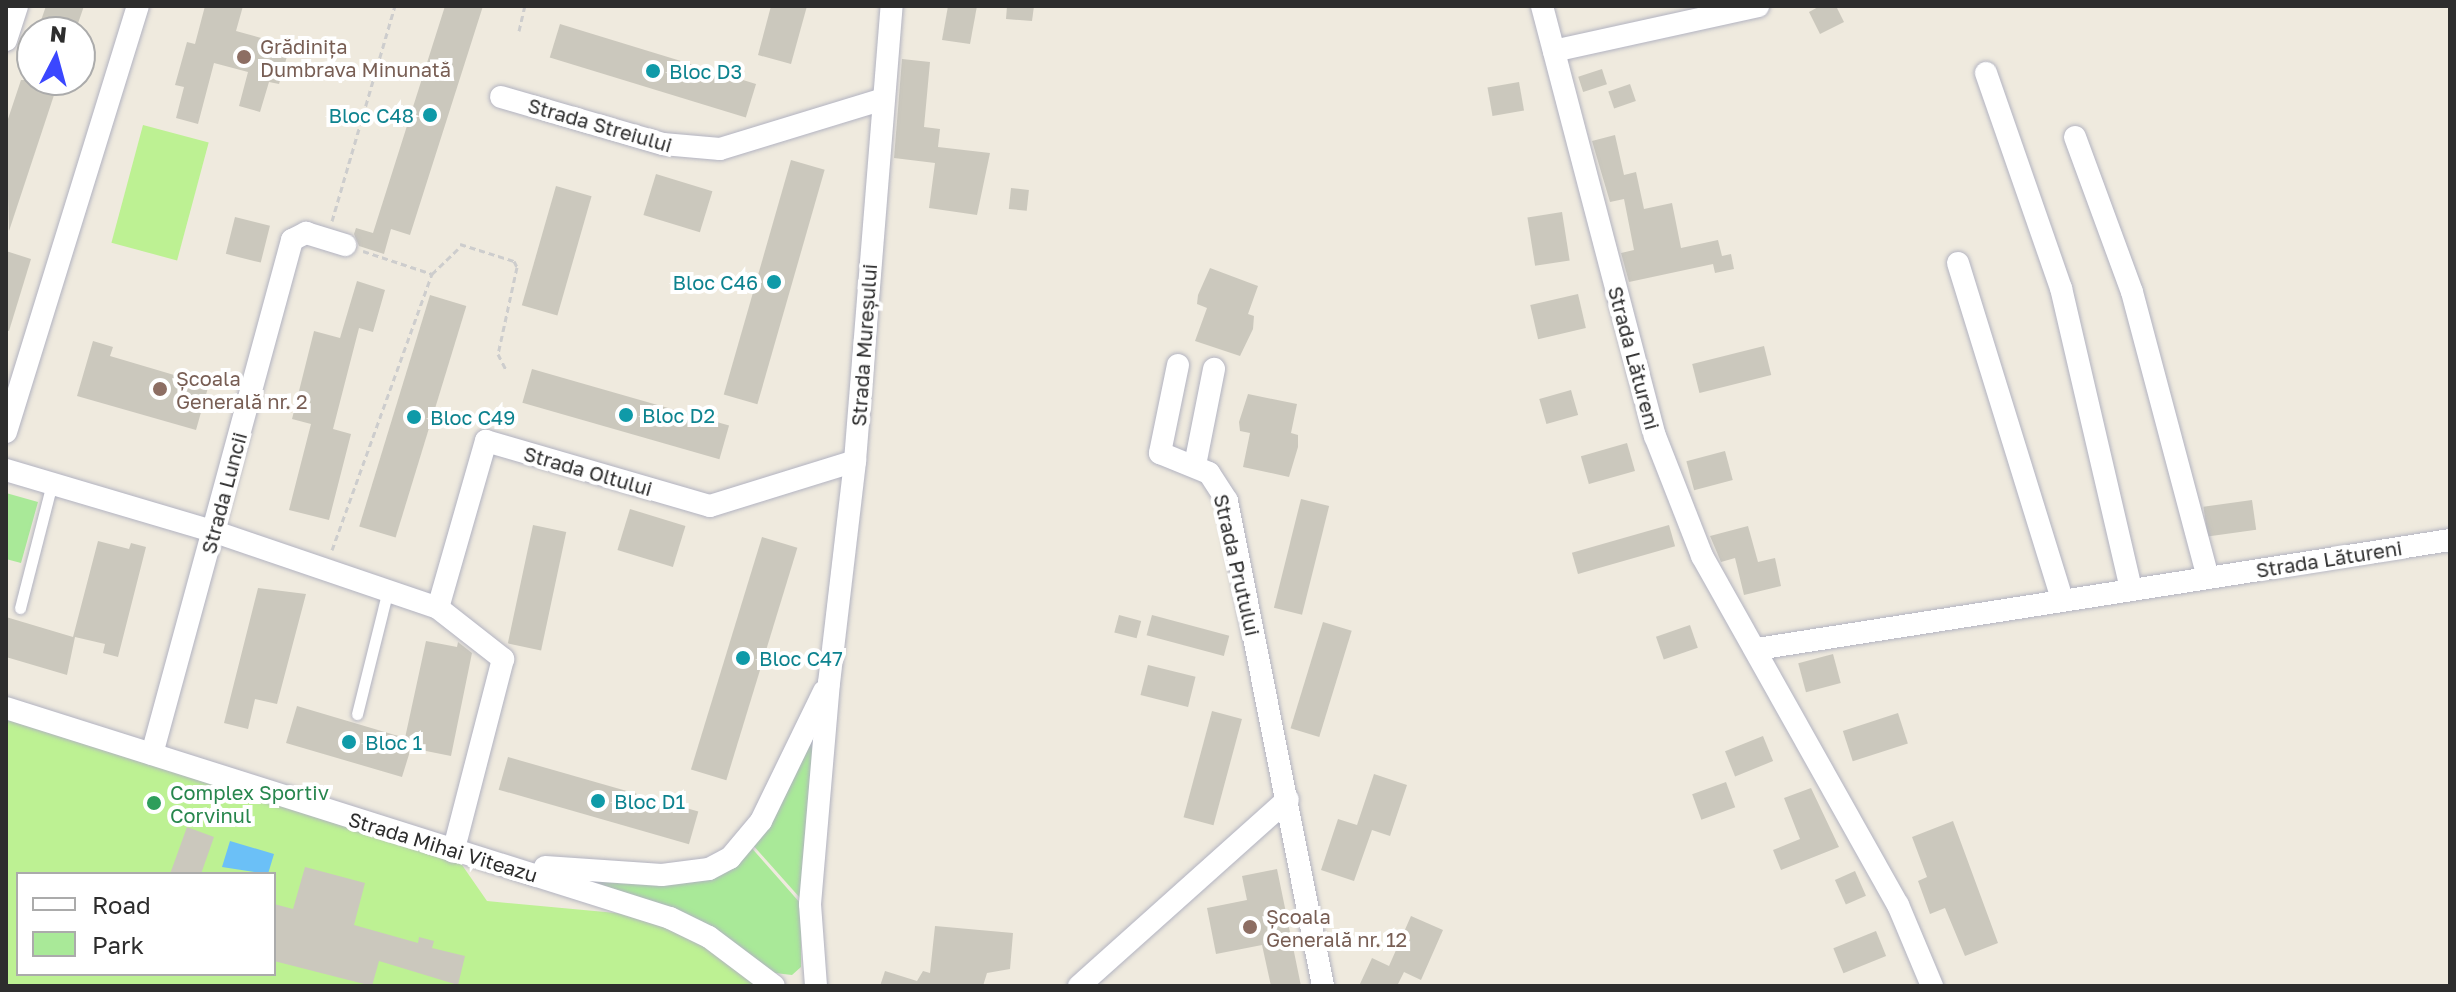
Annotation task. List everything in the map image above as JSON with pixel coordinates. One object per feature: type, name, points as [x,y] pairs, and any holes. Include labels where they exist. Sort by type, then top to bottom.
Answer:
[{"type":"street","points":[[6,40],[17,6]]},
{"type":"street","points":[[6,432],[138,6]]},
{"type":"street","name":"Strada Mureșului","points":[[816,986],[810,904],[829,683],[855,461],[892,6]]},
{"type":"street","name":"Strada Lătureni","points":[[1542,6],[1655,436],[1702,556],[1757,649],[1898,905],[1932,986]]},
{"type":"street","points":[[1554,51],[1758,6]]},
{"type":"street","points":[[1986,73],[2061,288],[2131,588]]},
{"type":"street","name":"Strada Streiului","points":[[501,97],[644,139],[702,149],[749,144],[884,99]]},
{"type":"street","points":[[2075,137],[2132,292],[2208,577]]},
{"type":"street","name":"Strada Luncii","points":[[152,754],[215,532],[292,240],[306,233],[336,242]]},
{"type":"street","points":[[1958,263],[2062,599]]},
{"type":"street","name":"Strada Prutului","points":[[1178,365],[1160,453],[1209,473],[1227,501],[1323,986]]},
{"type":"street","points":[[1195,465],[1214,369]]},
{"type":"street","name":"Strada Oltului","points":[[438,608],[486,441],[710,506],[855,461]]},
{"type":"street","points":[[6,470],[215,532],[438,608],[505,665],[453,852]]},
{"type":"street","name":"Strada Lătureni","points":[[1757,649],[2450,540]]},
{"type":"street","name":"Strada Mureșului","points":[[492,860],[626,875],[681,874],[717,865],[737,852],[761,821],[829,683]]},
{"type":"street","name":"Strada Mihai Viteazu","points":[[6,708],[453,852],[492,860],[670,918],[718,943],[774,986]]},
{"type":"street","points":[[1079,986],[1288,799]]},
{"type":"lane","points":[[20,608],[52,483]]},
{"type":"lane","points":[[357,714],[388,590]]},
{"type":"path","points":[[395,6],[336,242],[432,274]]},
{"type":"path","points":[[519,31],[525,6]]},
{"type":"path","points":[[326,569],[432,274],[459,247],[514,261],[517,267],[498,354],[506,370]]},
{"type":"green space","points":[[143,125],[209,143],[177,260],[111,243]]},
{"type":"green space","points":[[6,493],[38,502],[21,563],[6,559]]},
{"type":"green space","name":"Complex Sportiv Corvinul","points":[[6,708],[453,852],[487,901],[670,918],[774,986],[6,986]]},
{"type":"green space","points":[[815,724],[801,899],[751,843]]},
{"type":"green space","points":[[749,845],[801,904],[801,967],[792,975],[775,973],[700,922],[561,874],[660,882]]},
{"type":"water","points":[[230,841],[274,854],[269,872],[222,867]]},
{"type":"building","points":[[46,6],[84,6],[81,16],[43,16]]},
{"type":"building","name":"Grădinița Dumbrava Minunată","points":[[205,6],[243,6],[236,31],[290,46],[279,84],[269,82],[260,112],[239,106],[248,72],[214,63],[198,124],[176,118],[184,87],[175,85],[187,42],[195,44]]},
{"type":"building","name":"Bloc C48","points":[[445,6],[483,6],[410,235],[391,229],[384,254],[359,246],[354,234],[356,228],[373,233]]},
{"type":"building","points":[[771,6],[807,6],[791,64],[758,55]]},
{"type":"building","points":[[948,6],[977,6],[970,44],[942,40]]},
{"type":"building","points":[[1007,6],[1034,6],[1032,21],[1006,19]]},
{"type":"building","points":[[1820,6],[1836,6],[1844,22],[1820,34],[1809,12]]},
{"type":"building","name":"Bloc D3","points":[[560,24],[756,84],[746,117],[550,57]]},
{"type":"building","points":[[902,59],[930,62],[924,127],[940,129],[938,147],[990,153],[977,215],[929,208],[935,163],[894,158]]},
{"type":"building","points":[[1602,69],[1607,84],[1583,92],[1578,77]]},
{"type":"building","points":[[1519,82],[1524,111],[1493,116],[1487,88]]},
{"type":"building","points":[[1630,84],[1636,101],[1614,109],[1608,91]]},
{"type":"building","points":[[16,95],[54,96],[9,231],[6,125]]},
{"type":"building","points":[[1615,135],[1624,175],[1636,172],[1644,209],[1672,203],[1681,248],[1718,240],[1722,256],[1731,254],[1734,269],[1715,273],[1713,264],[1629,282],[1621,253],[1634,250],[1624,199],[1610,202],[1592,141]]},
{"type":"building","name":"Bloc C46","points":[[791,160],[825,170],[757,404],[724,395]]},
{"type":"building","points":[[656,174],[712,191],[700,232],[643,215]]},
{"type":"building","points":[[556,186],[592,196],[557,315],[522,305]]},
{"type":"building","points":[[1011,188],[1029,190],[1027,211],[1009,209]]},
{"type":"building","points":[[1562,212],[1570,260],[1535,266],[1527,217]]},
{"type":"building","points":[[235,217],[270,226],[261,263],[226,254]]},
{"type":"building","points":[[6,251],[31,259],[9,331],[6,330]]},
{"type":"building","points":[[1210,268],[1258,286],[1248,314],[1254,316],[1253,329],[1240,356],[1195,341],[1207,308],[1197,304],[1198,295]]},
{"type":"building","points":[[357,281],[385,290],[373,332],[359,328],[333,429],[351,434],[329,520],[289,510],[311,424],[292,419],[314,331],[340,338]]},
{"type":"building","points":[[1578,294],[1586,328],[1538,339],[1530,305]]},
{"type":"building","name":"Bloc C49","points":[[430,295],[466,306],[396,538],[359,526]]},
{"type":"building","points":[[93,341],[113,347],[110,356],[191,380],[193,372],[211,377],[196,430],[77,396]]},
{"type":"building","points":[[1764,346],[1771,375],[1699,393],[1692,364]]},
{"type":"building","name":"Bloc D2","points":[[532,369],[729,426],[719,459],[522,403]]},
{"type":"building","points":[[1571,390],[1578,415],[1546,424],[1539,399]]},
{"type":"building","points":[[1248,394],[1297,404],[1291,433],[1298,435],[1298,447],[1289,477],[1243,467],[1250,433],[1240,431],[1239,422]]},
{"type":"building","points":[[1627,443],[1635,471],[1589,484],[1581,456]]},
{"type":"building","points":[[1725,451],[1733,480],[1694,490],[1686,461]]},
{"type":"building","points":[[1301,499],[1329,506],[1302,615],[1274,608]]},
{"type":"building","points":[[2252,500],[2256,530],[2208,537],[2203,507]]},
{"type":"building","points":[[630,509],[685,526],[673,567],[617,550]]},
{"type":"building","points":[[533,525],[566,532],[541,650],[508,643]]},
{"type":"building","points":[[1669,525],[1675,546],[1578,574],[1572,553]]},
{"type":"building","points":[[1748,526],[1758,562],[1775,558],[1781,586],[1744,595],[1735,558],[1721,562],[1710,536]]},
{"type":"building","name":"Bloc C47","points":[[762,537],[797,548],[726,780],[691,769]]},
{"type":"building","points":[[98,541],[129,549],[131,543],[146,547],[118,657],[103,653],[105,644],[75,637],[67,675],[6,657],[6,617],[73,637]]},
{"type":"building","points":[[258,588],[306,594],[277,704],[255,699],[248,729],[224,723]]},
{"type":"building","points":[[1119,615],[1141,621],[1137,638],[1114,632]]},
{"type":"building","points":[[1152,615],[1229,636],[1224,656],[1147,635]]},
{"type":"building","points":[[1323,622],[1352,631],[1319,737],[1291,728]]},
{"type":"building","points":[[1690,625],[1698,648],[1664,659],[1656,637]]},
{"type":"building","points":[[426,641],[457,647],[458,642],[472,653],[451,756],[411,748],[402,777],[286,743],[297,706],[405,738]]},
{"type":"building","points":[[1833,654],[1841,683],[1806,692],[1798,663]]},
{"type":"building","points":[[1148,665],[1196,677],[1188,707],[1141,695]]},
{"type":"building","points":[[1212,711],[1242,719],[1213,825],[1184,817]]},
{"type":"building","points":[[1898,713],[1908,743],[1853,761],[1843,731]]},
{"type":"building","points":[[1763,736],[1773,761],[1735,776],[1725,751]]},
{"type":"building","name":"Bloc D1","points":[[508,757],[698,812],[689,844],[499,790]]},
{"type":"building","points":[[1374,774],[1407,785],[1390,836],[1372,830],[1354,881],[1321,870],[1338,819],[1357,825]]},
{"type":"building","points":[[1726,782],[1735,807],[1701,820],[1692,794]]},
{"type":"building","points":[[1811,788],[1839,847],[1781,870],[1773,850],[1800,839],[1784,798]]},
{"type":"building","points":[[1953,821],[1998,943],[1965,956],[1945,908],[1930,914],[1918,881],[1927,877],[1912,837]]},
{"type":"building","points":[[187,827],[214,837],[202,872],[171,872]]},
{"type":"building","points":[[305,867],[365,883],[354,925],[418,943],[419,937],[434,941],[432,948],[465,956],[458,985],[379,961],[372,986],[276,962],[276,905],[293,909]]},
{"type":"building","name":"Școala Generală nr. 12","points":[[1277,869],[1301,986],[1271,986],[1262,945],[1216,954],[1207,908],[1247,900],[1242,876]]},
{"type":"building","points":[[1855,871],[1866,896],[1846,905],[1835,880]]},
{"type":"building","points":[[1411,916],[1443,930],[1421,980],[1404,972],[1397,986],[1359,986],[1372,958],[1389,966]]},
{"type":"building","points":[[935,926],[1013,933],[1010,969],[987,973],[983,986],[880,986],[885,971],[917,981],[923,971],[930,973]]},
{"type":"building","points":[[1876,931],[1886,956],[1843,973],[1833,948]]},
{"type":"place","name":"Grădinița Dumbrava Minunată","points":[[244,57]]},
{"type":"place","name":"Bloc D3","points":[[653,71]]},
{"type":"place","name":"Bloc C48","points":[[430,115]]},
{"type":"place","name":"Bloc C46","points":[[774,282]]},
{"type":"place","name":"Școala Generală nr. 2","points":[[160,389]]},
{"type":"place","name":"Bloc D2","points":[[626,415]]},
{"type":"place","name":"Bloc C49","points":[[414,417]]},
{"type":"place","name":"Bloc C47","points":[[743,658]]},
{"type":"place","name":"Bloc 1","points":[[349,742]]},
{"type":"place","name":"Bloc D1","points":[[598,801]]},
{"type":"place","name":"Complex Sportiv Corvinul","points":[[154,803]]},
{"type":"place","name":"Școala Generală nr. 12","points":[[1250,927]]}]
